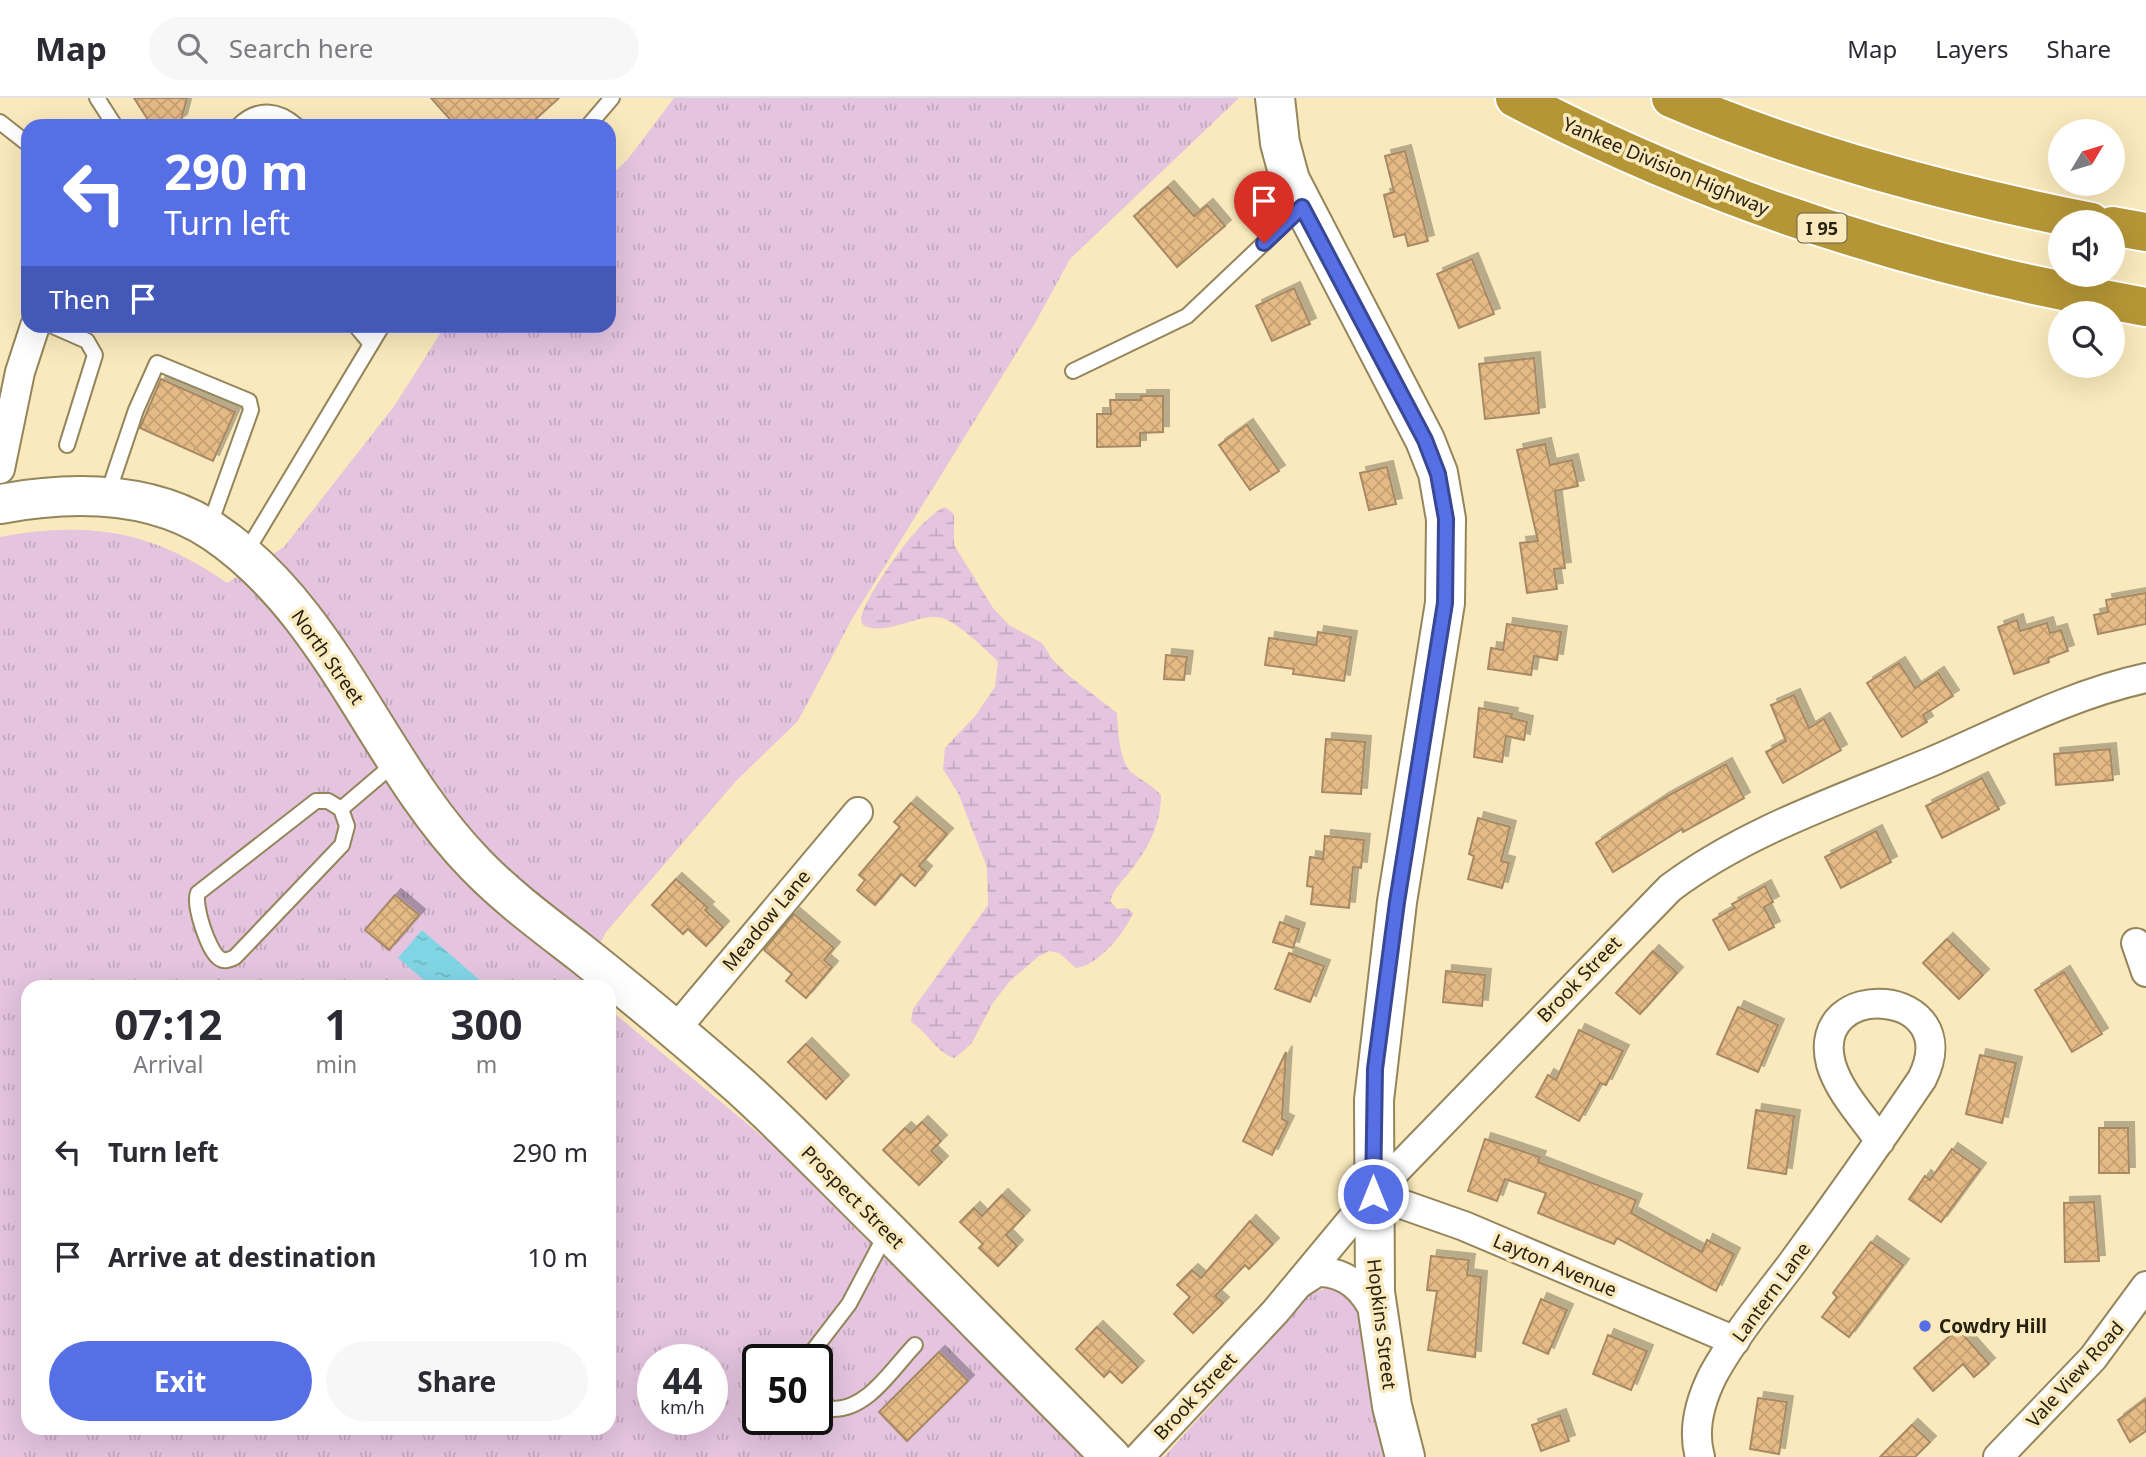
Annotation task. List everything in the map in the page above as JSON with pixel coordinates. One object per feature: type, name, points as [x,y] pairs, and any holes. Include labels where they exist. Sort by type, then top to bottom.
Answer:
[{"type":"highway","name":"Yankee Division Highway","points":[[1515,98],[1664,169],[1812,225],[1983,274],[2146,307]]},
{"type":"highway","points":[[1671,98],[1869,170],[2000,204],[2048,213]]},
{"type":"highway","points":[[2125,228],[2146,232]]},
{"type":"main road","name":"Hopkins Street","points":[[1275,98],[1284,162],[1302,207],[1425,440],[1438,474],[1446,519],[1447,565],[1441,643],[1397,902],[1375,1069],[1372,1246],[1378,1323],[1392,1406],[1405,1457]]},
{"type":"main road","name":"North Street","points":[[0,504],[54,496],[107,496],[166,509],[209,528],[245,554],[281,591],[326,650],[398,760],[473,862],[528,912],[581,953]]},
{"type":"main road","name":"Prospect Street","points":[[581,953],[614,980]]},
{"type":"main road","name":"Prospect Street","points":[[616,982],[743,1090],[1111,1457]]},
{"type":"street","points":[[0,469],[20,372],[34,333]]},
{"type":"street","name":"Brook Street","points":[[1139,1457],[1296,1288],[1373,1194],[1641,915],[1702,865],[1797,818],[2070,702],[2146,678]]},
{"type":"street","name":"Meadow Lane","points":[[675,1030],[858,812]]},
{"type":"street","points":[[2136,943],[2146,972]]},
{"type":"street","name":"Lantern Lane","points":[[1700,1457],[1696,1440],[1698,1419],[1713,1376],[1735,1341],[1880,1141],[1922,1079],[1930,1052],[1927,1034],[1917,1018],[1902,1007],[1884,1002],[1866,1004],[1849,1012],[1837,1026],[1830,1053],[1838,1079],[1880,1141]]},
{"type":"street","name":"Layton Avenue","points":[[1373,1194],[1464,1226],[1735,1341]]},
{"type":"street","points":[[1296,1288],[1317,1272],[1341,1276],[1363,1292],[1378,1323]]},
{"type":"street","name":"Vale View Road","points":[[1998,1457],[2093,1358],[2146,1286]]},
{"type":"lane","points":[[97,98],[110,119]]},
{"type":"lane","points":[[594,119],[612,98]]},
{"type":"lane","points":[[247,119],[265,111],[289,119]]},
{"type":"lane","points":[[0,122],[21,138]]},
{"type":"lane","points":[[1073,371],[1187,316],[1302,207]]},
{"type":"lane","points":[[67,445],[95,355],[87,341],[69,333]]},
{"type":"lane","points":[[362,333],[371,344]]},
{"type":"lane","points":[[245,554],[378,333]]},
{"type":"lane","points":[[107,496],[136,410],[157,363],[249,401],[251,410],[209,528]]},
{"type":"lane","points":[[341,809],[398,760]]},
{"type":"lane","points":[[328,800],[341,809],[347,826],[342,845],[235,957],[226,960],[217,957],[197,909],[198,893],[309,803],[328,800]]},
{"type":"lane","points":[[818,1344],[849,1304],[887,1231]]},
{"type":"lane","points":[[833,1409],[851,1408],[864,1400],[915,1345]]},
{"type":"green space","points":[[674,98],[1239,98],[1070,259],[1035,323],[852,619],[798,721],[736,781],[606,932],[581,980],[21,980],[21,1435],[616,1435],[616,1015],[775,1147],[1083,1457],[0,1457],[0,537],[62,530],[118,534],[172,551],[227,583],[284,547],[395,405],[441,333],[616,333],[616,170],[628,159]]},
{"type":"green space","points":[[945,507],[954,514],[954,545],[993,608],[1009,625],[1042,643],[1052,659],[1068,675],[1117,713],[1120,744],[1127,767],[1161,795],[1159,817],[1152,837],[1110,901],[1117,909],[1127,908],[1133,913],[1117,939],[1102,955],[1085,966],[1076,968],[1059,953],[1049,951],[1039,956],[1010,981],[992,1004],[972,1043],[955,1058],[942,1052],[911,1022],[913,1009],[988,905],[987,867],[958,793],[943,769],[945,748],[976,715],[995,687],[998,662],[964,631],[942,618],[932,617],[881,629],[862,624],[861,618],[873,591],[896,556],[923,524]]},
{"type":"green space","points":[[1330,1287],[1350,1298],[1362,1318],[1393,1457],[1164,1457],[1311,1293]]},
{"type":"water","points":[[422,930],[480,980],[424,980],[398,958]]},
{"type":"building","points":[[134,98],[187,98],[181,119],[148,119]]},
{"type":"building","points":[[431,98],[559,98],[536,119],[450,119]]},
{"type":"building","points":[[1405,151],[1428,241],[1408,246],[1405,234],[1394,237],[1384,195],[1394,192],[1385,156]]},
{"type":"building","points":[[1168,187],[1194,216],[1207,205],[1225,226],[1177,267],[1134,216]]},
{"type":"building","points":[[1472,259],[1494,314],[1459,328],[1437,274]]},
{"type":"building","points":[[1294,288],[1310,324],[1272,341],[1256,306]]},
{"type":"building","points":[[1534,358],[1539,413],[1485,419],[1479,364]]},
{"type":"building","points":[[161,379],[235,412],[213,461],[140,428]]},
{"type":"building","points":[[1141,396],[1163,396],[1163,432],[1140,433],[1140,446],[1097,447],[1097,414],[1111,414],[1110,400],[1141,400]]},
{"type":"building","points":[[1247,425],[1279,471],[1250,490],[1219,445]]},
{"type":"building","points":[[1545,444],[1550,465],[1572,460],[1578,486],[1555,491],[1565,568],[1554,569],[1557,589],[1527,593],[1520,543],[1538,541],[1517,450]]},
{"type":"building","points":[[1387,467],[1396,504],[1369,510],[1360,473]]},
{"type":"building","points":[[2146,593],[2146,624],[2098,634],[2094,615],[2108,612],[2106,600]]},
{"type":"building","points":[[2017,620],[2020,631],[2047,623],[2050,633],[2061,630],[2068,651],[2048,658],[2049,662],[2014,674],[1998,627]]},
{"type":"building","points":[[1507,624],[1561,632],[1557,660],[1534,656],[1531,675],[1488,669],[1491,648],[1503,650]]},
{"type":"building","points":[[1318,632],[1351,637],[1344,681],[1293,674],[1294,669],[1265,665],[1269,638],[1316,645]]},
{"type":"building","points":[[1166,655],[1187,657],[1184,680],[1164,679]]},
{"type":"building","points":[[1899,663],[1915,688],[1938,673],[1953,696],[1923,715],[1927,722],[1902,737],[1867,683]]},
{"type":"building","points":[[1794,695],[1809,728],[1824,719],[1841,750],[1783,783],[1766,752],[1786,741],[1771,705]]},
{"type":"building","points":[[1479,708],[1512,714],[1511,718],[1527,722],[1524,740],[1506,736],[1502,762],[1474,757]]},
{"type":"building","points":[[1326,739],[1365,742],[1361,794],[1322,792]]},
{"type":"building","points":[[2110,749],[2113,780],[2056,785],[2054,754]]},
{"type":"building","points":[[1726,764],[1744,798],[1683,832],[1682,829],[1613,872],[1596,843],[1664,798]]},
{"type":"building","points":[[1982,778],[1999,809],[1942,838],[1926,806]]},
{"type":"building","points":[[911,803],[947,834],[919,866],[926,872],[915,886],[901,874],[875,905],[857,890],[865,880],[859,875],[900,827],[894,822]]},
{"type":"building","points":[[1478,818],[1510,827],[1501,861],[1509,863],[1502,888],[1468,879],[1474,856],[1469,854]]},
{"type":"building","points":[[1876,831],[1891,862],[1841,888],[1825,857]]},
{"type":"building","points":[[1325,836],[1364,840],[1361,868],[1353,867],[1349,908],[1311,904],[1313,887],[1307,886],[1310,857],[1323,859]]},
{"type":"building","points":[[676,879],[708,908],[705,910],[723,927],[706,946],[688,929],[683,934],[652,905]]},
{"type":"building","points":[[1765,886],[1773,902],[1764,907],[1774,927],[1729,950],[1713,920],[1735,908],[1732,904]]},
{"type":"building","points":[[395,895],[419,915],[389,950],[365,930]]},
{"type":"building","points":[[794,914],[834,948],[824,960],[832,967],[806,998],[786,981],[792,974],[764,950]]},
{"type":"building","points":[[1280,922],[1299,929],[1293,948],[1273,942]]},
{"type":"building","points":[[1947,939],[1983,975],[1959,999],[1923,963]]},
{"type":"building","points":[[1653,951],[1677,973],[1640,1014],[1616,993]]},
{"type":"building","points":[[1289,953],[1324,966],[1310,1002],[1275,989]]},
{"type":"building","points":[[1446,971],[1485,975],[1482,1006],[1443,1002]]},
{"type":"building","points":[[2064,972],[2102,1034],[2072,1052],[2035,990]]},
{"type":"building","points":[[1738,1007],[1778,1025],[1758,1072],[1717,1054]]},
{"type":"building","points":[[1579,1030],[1623,1051],[1606,1085],[1600,1083],[1579,1121],[1536,1097],[1548,1075],[1556,1080]]},
{"type":"building","points":[[806,1044],[843,1081],[826,1099],[788,1062]]},
{"type":"building","points":[[1286,1052],[1282,1119],[1288,1122],[1272,1155],[1243,1141]]},
{"type":"building","points":[[1980,1055],[2016,1063],[2002,1123],[1966,1114]]},
{"type":"building","points":[[1756,1110],[1794,1116],[1786,1174],[1748,1168]]},
{"type":"building","points":[[922,1122],[941,1141],[931,1151],[942,1162],[919,1185],[883,1150],[905,1128],[911,1133]]},
{"type":"building","points":[[2099,1128],[2128,1128],[2129,1173],[2099,1173]]},
{"type":"building","points":[[1485,1139],[1540,1157],[1538,1162],[1636,1200],[1631,1213],[1702,1252],[1707,1240],[1734,1254],[1716,1291],[1617,1238],[1614,1244],[1538,1213],[1546,1193],[1505,1179],[1497,1201],[1468,1191]]},
{"type":"building","points":[[1952,1149],[1980,1169],[1941,1222],[1909,1199],[1925,1176],[1930,1180]]},
{"type":"building","points":[[1002,1195],[1024,1216],[1006,1235],[1017,1246],[998,1266],[979,1248],[983,1244],[960,1222],[974,1208],[982,1216]]},
{"type":"building","points":[[2094,1202],[2099,1261],[2065,1262],[2064,1203]]},
{"type":"building","points":[[1250,1221],[1273,1244],[1249,1269],[1245,1265],[1215,1296],[1223,1303],[1193,1333],[1174,1314],[1190,1297],[1177,1285],[1192,1270],[1201,1278]]},
{"type":"building","points":[[1871,1242],[1903,1265],[1849,1337],[1822,1317],[1837,1297],[1833,1293]]},
{"type":"building","points":[[1431,1256],[1469,1260],[1467,1275],[1481,1277],[1475,1357],[1428,1350],[1437,1291],[1427,1290]]},
{"type":"building","points":[[1541,1299],[1567,1310],[1548,1354],[1523,1343]]},
{"type":"building","points":[[1097,1327],[1138,1367],[1122,1383],[1110,1371],[1104,1377],[1076,1349]]},
{"type":"building","points":[[1958,1329],[1989,1364],[1974,1377],[1963,1364],[1933,1391],[1914,1368]]},
{"type":"building","points":[[1608,1335],[1647,1351],[1631,1390],[1593,1374]]},
{"type":"building","points":[[939,1352],[968,1381],[907,1441],[879,1412]]},
{"type":"building","points":[[1758,1398],[1787,1402],[1779,1454],[1750,1449]]},
{"type":"building","points":[[2146,1399],[2146,1431],[2130,1442],[2118,1420]]},
{"type":"building","points":[[1560,1415],[1569,1441],[1541,1451],[1532,1425]]},
{"type":"building","points":[[1912,1425],[1930,1442],[1915,1457],[1880,1457]]},
{"type":"place","name":"Cowdry Hill","points":[[1925,1326]]},
{"type":"route","points":[[1264,243],[1302,207],[1425,440],[1443,492],[1447,545],[1445,603],[1441,643],[1397,902],[1375,1069],[1373,1194]]}]
